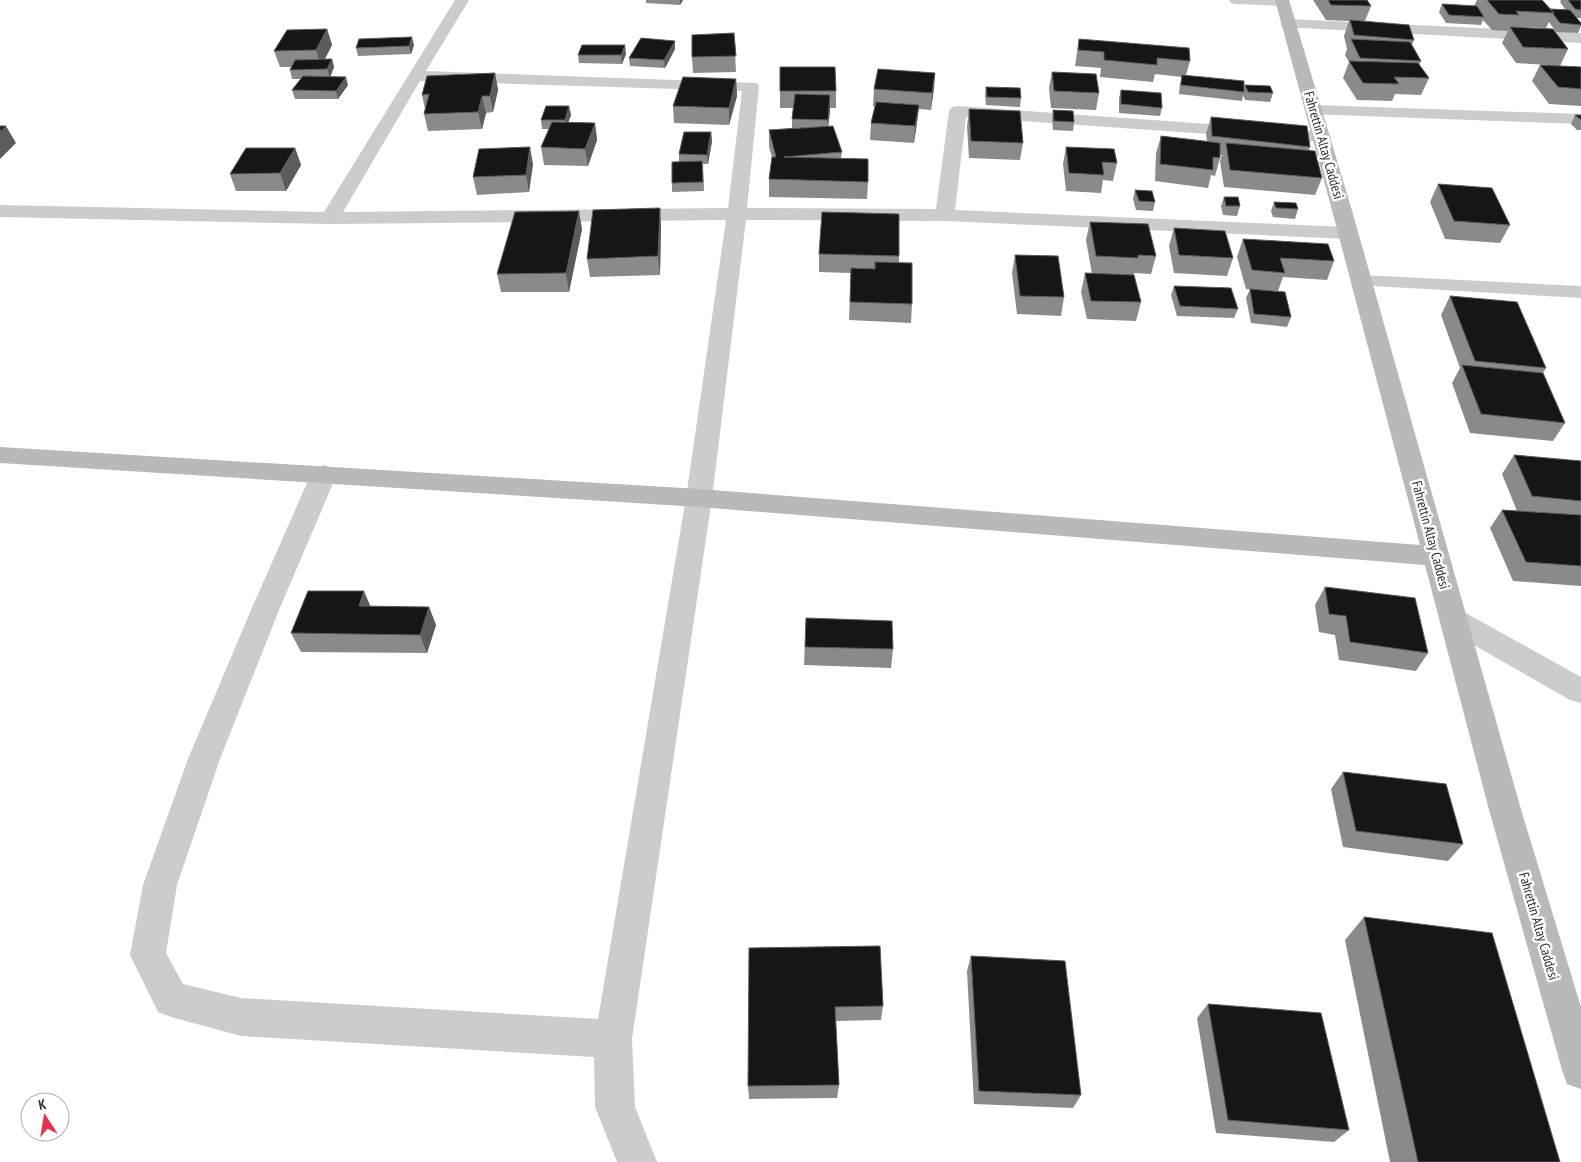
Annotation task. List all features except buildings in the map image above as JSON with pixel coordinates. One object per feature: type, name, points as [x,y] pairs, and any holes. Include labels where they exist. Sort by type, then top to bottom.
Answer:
[{"type":"street","points":[[330,218],[414,76],[462,0]]},
{"type":"street","points":[[1236,0],[1284,9],[1581,38]]},
{"type":"street","name":"Fahrettin Altay Caddesi","points":[[1284,9],[1362,281],[1504,806],[1581,1070]]},
{"type":"street","points":[[414,76],[751,86],[737,214],[699,498],[613,1039],[615,1107],[637,1162]]},
{"type":"street","points":[[1314,110],[1581,119]]},
{"type":"street","points":[[945,215],[958,111],[1322,137]]},
{"type":"street","points":[[0,211],[330,218],[737,214],[945,215],[1348,233]]},
{"type":"street","points":[[1362,281],[1581,292]]},
{"type":"street","points":[[0,454],[699,498],[1436,556]]},
{"type":"street","points":[[324,474],[264,610],[204,759],[188,804],[160,884],[148,955],[152,964],[170,999],[241,1017],[613,1039]]},
{"type":"street","points":[[1454,620],[1581,691]]}]
